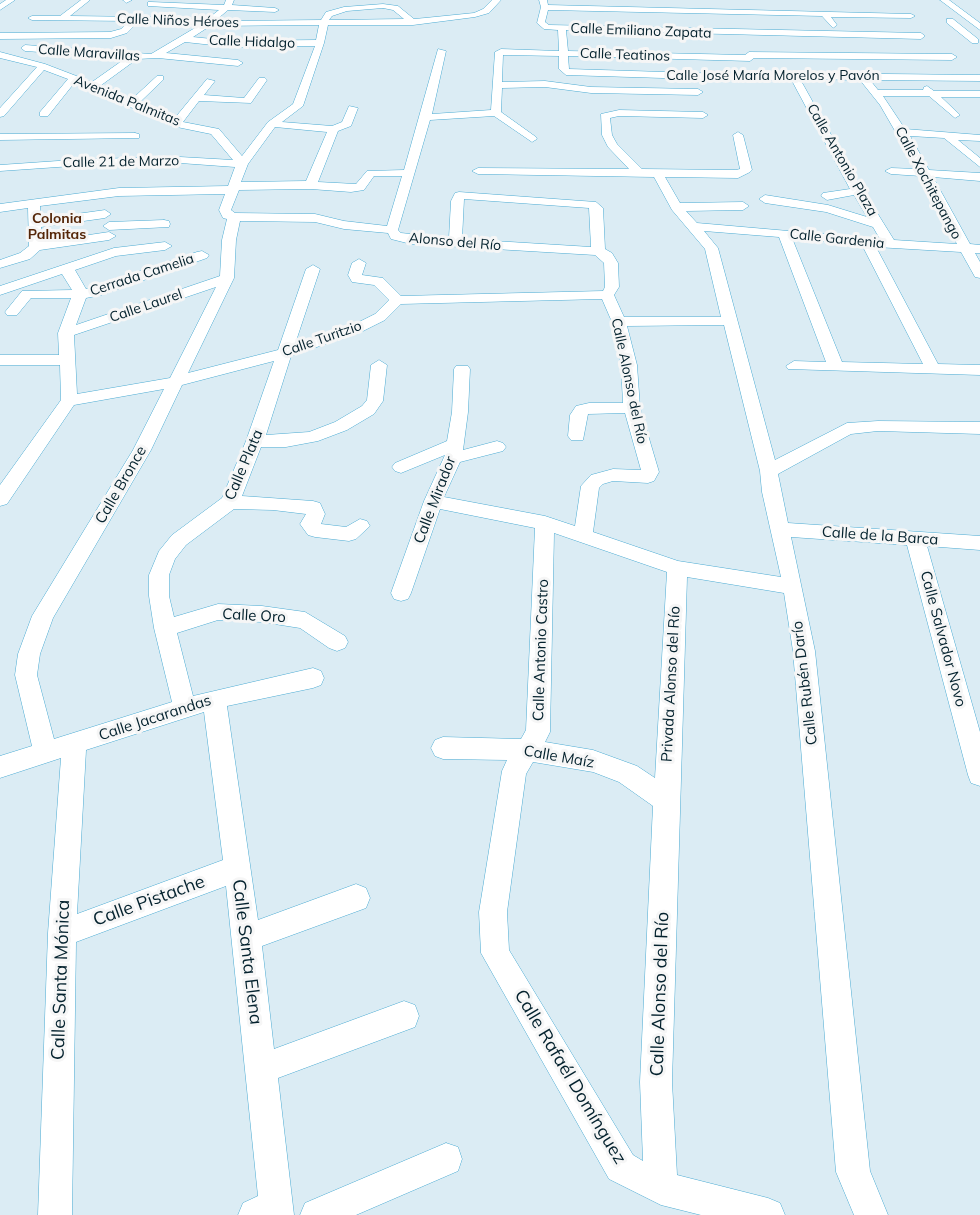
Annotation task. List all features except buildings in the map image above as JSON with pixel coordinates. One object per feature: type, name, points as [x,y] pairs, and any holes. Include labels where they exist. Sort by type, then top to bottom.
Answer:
[{"type":"street","points":[[0,8],[11,0]]},
{"type":"street","points":[[63,18],[86,0]]},
{"type":"street","name":"Calle Niños Héroes","points":[[32,18],[137,19],[208,23],[413,22],[448,20],[475,15],[486,10],[496,0]]},
{"type":"street","points":[[633,0],[733,3],[758,7],[774,14]]},
{"type":"street","points":[[944,0],[980,27]]},
{"type":"street","points":[[544,3],[605,4],[730,13],[911,16]]},
{"type":"street","name":"Calle Emiliano Zapata","points":[[544,3],[541,23],[543,26],[742,38]]},
{"type":"street","points":[[151,4],[228,4],[284,12],[272,23]]},
{"type":"street","points":[[155,56],[208,23],[228,4]]},
{"type":"street","points":[[4,36],[50,6]]},
{"type":"street","points":[[233,188],[242,164],[272,124],[298,106],[329,14],[337,10],[382,6],[395,8],[413,22]]},
{"type":"street","points":[[730,13],[760,78]]},
{"type":"street","points":[[824,14],[841,35]]},
{"type":"street","points":[[967,17],[980,16]]},
{"type":"street","points":[[4,36],[120,33],[137,19]]},
{"type":"street","points":[[950,21],[978,43]]},
{"type":"street","points":[[561,28],[564,53]]},
{"type":"street","points":[[688,42],[841,35],[921,36]]},
{"type":"street","points":[[0,70],[38,36]]},
{"type":"street","name":"Calle Hidalgo","points":[[185,39],[231,44],[320,44]]},
{"type":"street","name":"Calle Maravillas","points":[[26,48],[238,63]]},
{"type":"street","name":"Alonso del Río","points":[[441,51],[426,117],[392,230],[396,236],[411,240],[598,251]]},
{"type":"street","name":"Calle Teatinos","points":[[497,85],[498,54],[501,52],[750,57],[951,57]]},
{"type":"street","name":"Calle José María Morelos y Pavón","points":[[564,53],[566,72],[760,78],[865,73],[915,77],[980,78]]},
{"type":"street","name":"Avenida Palmitas","points":[[0,55],[42,66],[93,86],[176,124],[215,130],[242,164]]},
{"type":"street","points":[[93,86],[135,56]]},
{"type":"street","name":"Calle Xochitepango","points":[[859,56],[876,93],[902,132],[980,274]]},
{"type":"street","points":[[0,114],[37,75],[42,66]]},
{"type":"street","points":[[496,113],[497,85],[545,84],[591,90],[698,92],[691,76]]},
{"type":"street","name":"Calle Antonio Plaza","points":[[794,76],[858,191],[891,244]]},
{"type":"street","points":[[915,77],[955,115]]},
{"type":"street","points":[[132,104],[160,78]]},
{"type":"street","points":[[44,114],[73,80]]},
{"type":"street","points":[[198,98],[247,101],[262,80]]},
{"type":"street","points":[[176,124],[210,81]]},
{"type":"street","name":"Calle Rubén Darío","points":[[698,92],[708,112],[705,120],[610,114],[605,116],[607,135],[612,145],[648,173],[711,248],[769,471],[771,492],[793,587],[804,651],[853,1172],[871,1215]]},
{"type":"street","points":[[876,93],[980,94]]},
{"type":"street","points":[[0,101],[13,101]]},
{"type":"street","points":[[272,124],[333,129],[346,124],[353,108]]},
{"type":"street","points":[[426,117],[496,113],[532,139]]},
{"type":"street","points":[[311,184],[333,129]]},
{"type":"street","points":[[902,132],[980,138]]},
{"type":"street","points":[[455,243],[459,196],[571,188],[648,173],[744,173],[746,166],[738,135]]},
{"type":"street","points":[[0,136],[135,136]]},
{"type":"street","points":[[948,136],[980,164]]},
{"type":"street","name":"Calle 21 de Marzo","points":[[0,168],[87,162],[180,160],[242,164]]},
{"type":"street","points":[[359,263],[355,275],[357,279],[378,281],[397,300],[607,295],[612,287],[610,264],[607,256],[598,251],[597,208],[571,188],[478,171]]},
{"type":"street","points":[[891,171],[980,177]]},
{"type":"street","points":[[0,208],[119,192],[311,184],[360,187],[371,173],[409,173]]},
{"type":"street","name":"Calle Bronce","points":[[46,753],[26,675],[28,654],[43,616],[142,450],[227,278],[229,240],[234,217],[227,215],[225,210],[233,188]]},
{"type":"street","points":[[827,196],[858,191]]},
{"type":"street","points":[[114,252],[108,226],[119,192]]},
{"type":"street","points":[[765,199],[828,210],[879,225]]},
{"type":"street","points":[[34,203],[36,224],[34,249]]},
{"type":"street","points":[[676,207],[743,206]]},
{"type":"street","points":[[234,217],[315,218],[344,225],[392,230]]},
{"type":"street","points":[[801,218],[831,221],[851,240]]},
{"type":"street","points":[[36,224],[108,226],[165,224]]},
{"type":"street","points":[[0,264],[34,249],[108,226]]},
{"type":"street","name":"Calle Gardenia","points":[[695,227],[784,233],[868,243],[980,249]]},
{"type":"street","points":[[784,233],[836,367]]},
{"type":"street","points":[[868,243],[933,369]]},
{"type":"street","points":[[0,291],[114,252],[165,246]]},
{"type":"street","name":"Cerrada Camelia","points":[[12,312],[27,294],[96,292],[202,255]]},
{"type":"street","points":[[0,499],[69,401],[66,333],[74,306],[81,294],[70,273],[63,269]]},
{"type":"street","name":"Calle Plata","points":[[185,708],[165,628],[159,596],[159,575],[166,556],[179,540],[230,502],[255,441],[313,269]]},
{"type":"street","name":"Calle Laurel","points":[[66,333],[227,278]]},
{"type":"street","name":"Calle Alonso del Río","points":[[583,537],[590,486],[597,479],[613,475],[648,477],[650,472],[632,408],[629,365],[619,322],[607,295]]},
{"type":"street","name":"Calle Turitzio","points":[[69,401],[174,382],[285,353],[358,328],[380,317],[397,300]]},
{"type":"street","points":[[619,322],[729,321]]},
{"type":"street","points":[[0,360],[67,360]]},
{"type":"street","points":[[255,441],[286,441],[312,437],[341,426],[368,410],[375,401],[379,365]]},
{"type":"street","points":[[794,366],[980,370]]},
{"type":"street","name":"Calle Mirador","points":[[401,593],[433,501],[454,451],[460,412],[462,369]]},
{"type":"street","points":[[577,436],[578,415],[582,410],[632,408]]},
{"type":"street","points":[[769,471],[847,429],[878,426],[980,428]]},
{"type":"street","points":[[401,467],[454,451],[497,447]]},
{"type":"street","points":[[433,501],[545,524],[677,568],[793,587]]},
{"type":"street","points":[[230,502],[273,503],[313,508],[316,514],[310,524],[315,530],[349,534],[360,526]]},
{"type":"street","name":"Calle Antonio Castro","points":[[493,912],[514,771],[538,732],[545,524]]},
{"type":"street","name":"Calle de la Barca","points":[[780,529],[980,543]]},
{"type":"street","name":"Calle Salvador Novo","points":[[915,538],[980,776]]},
{"type":"street","name":"Privada Alonso del Río","points":[[666,800],[677,568]]},
{"type":"street","name":"Calle Oro","points":[[165,628],[218,612],[262,614],[305,620],[337,642]]},
{"type":"street","name":"Calle Jacarandas","points":[[0,767],[214,699],[313,678]]},
{"type":"street","name":"Calle Santa Elena","points":[[214,699],[247,938],[261,1069],[270,1212]]},
{"type":"street","name":"Calle Santa Mónica","points":[[55,1215],[62,933],[74,744]]},
{"type":"street","name":"Calle Maíz","points":[[443,748],[526,750],[602,764],[628,774],[666,800]]},
{"type":"street","name":"Calle Alonso del Río","points":[[661,1188],[657,1083],[666,800]]},
{"type":"street","name":"Calle Pistache","points":[[62,933],[236,869]]},
{"type":"street","points":[[247,938],[356,898]]},
{"type":"street","name":"Calle Rafaél Domínguez","points":[[493,912],[495,953],[621,1167],[661,1188],[768,1215]]},
{"type":"street","points":[[261,1069],[404,1016]]},
{"type":"street","points":[[317,1215],[446,1159]]},
{"type":"district","name":"Colonia Palmitas","points":[[57,228]]}]
